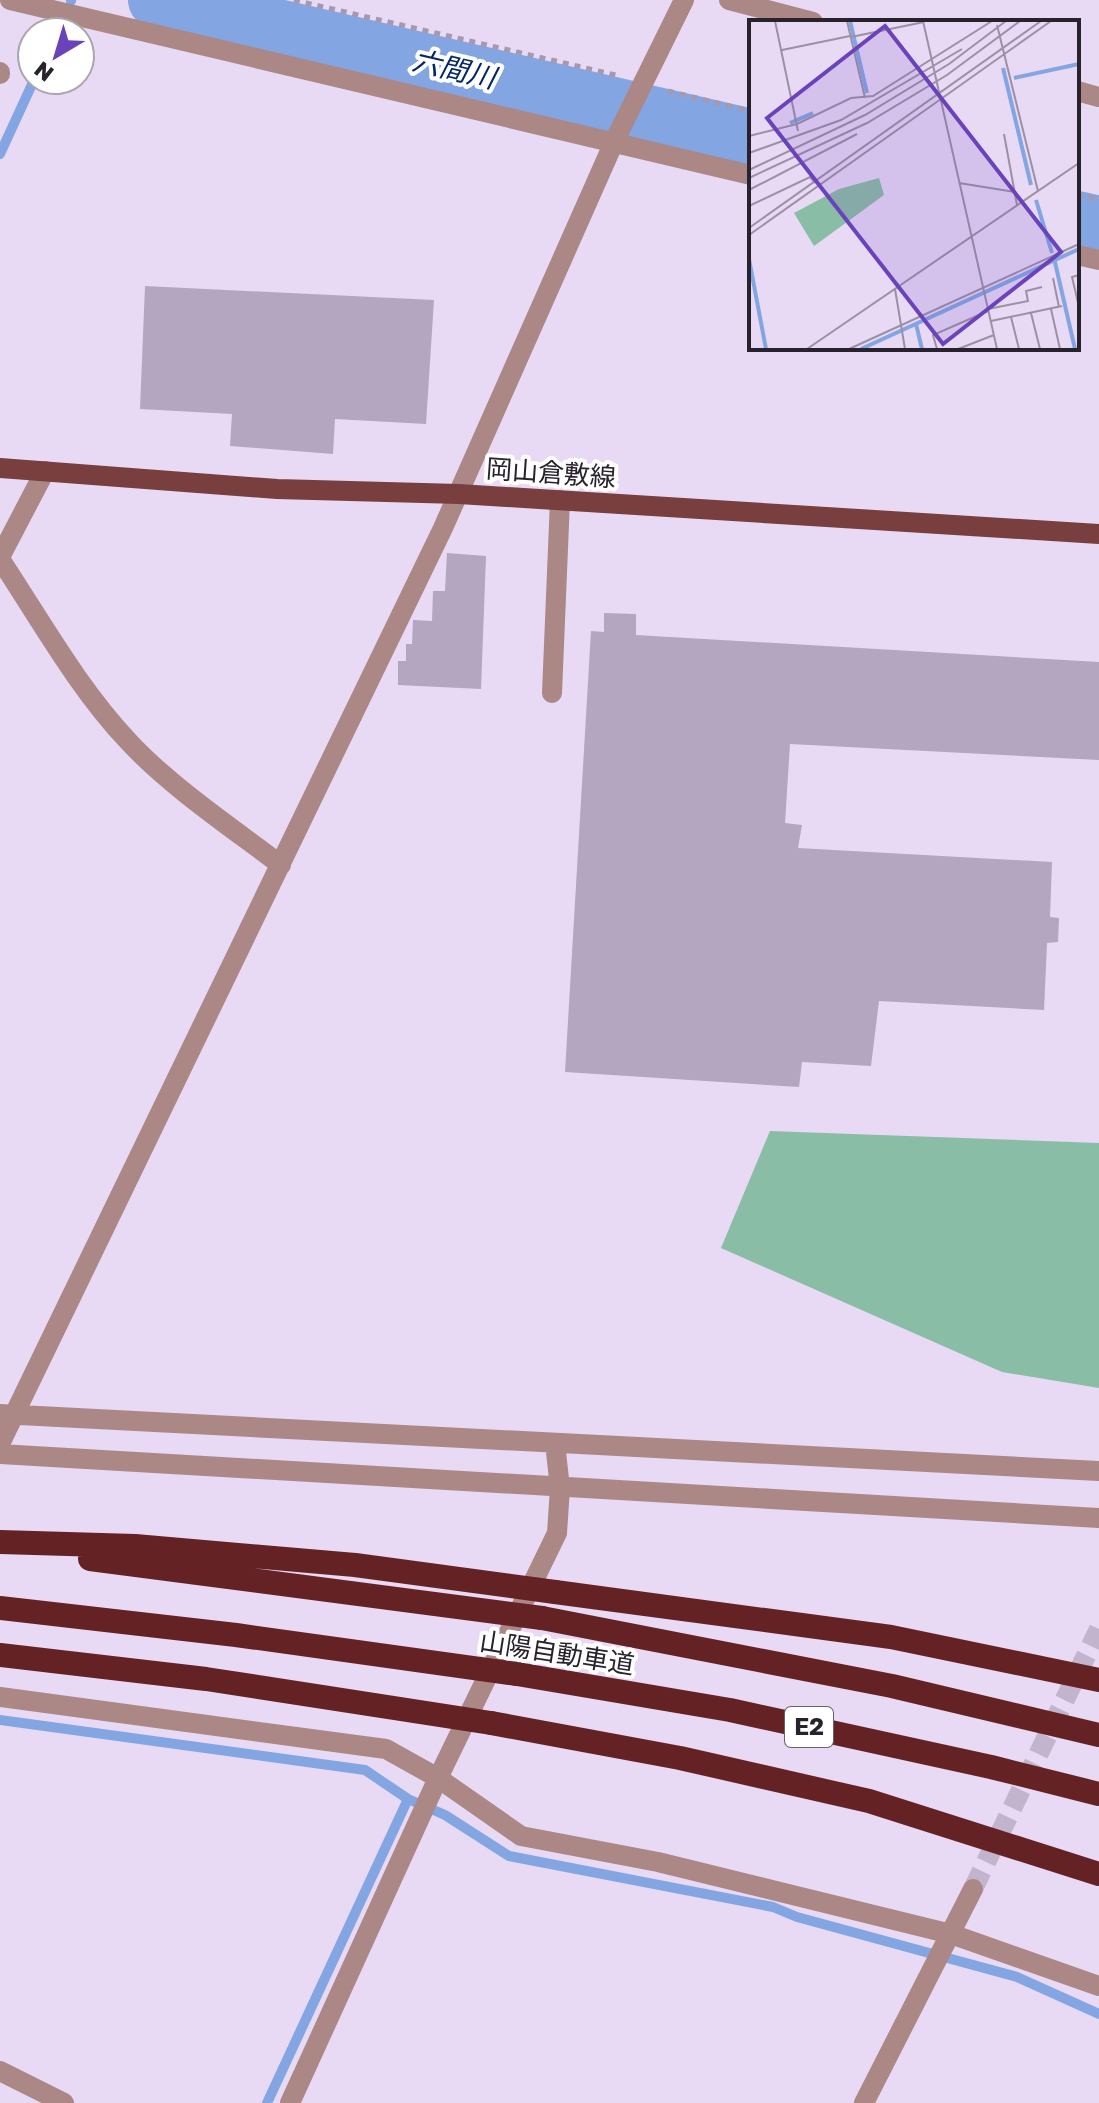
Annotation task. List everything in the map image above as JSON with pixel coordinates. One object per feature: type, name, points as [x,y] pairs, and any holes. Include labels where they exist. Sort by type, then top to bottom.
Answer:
[{"type":"highway","points":[[0,1542],[135,1546],[355,1565],[891,1637],[1099,1680]]},
{"type":"highway","name":"山陽自動車道","points":[[0,1551],[113,1561],[542,1618],[892,1686],[1099,1735]]},
{"type":"highway","name":"山陽自動車道","points":[[0,1608],[236,1635],[517,1674],[730,1710],[1099,1794]]},
{"type":"highway","points":[[0,1655],[206,1679],[491,1723],[680,1758],[869,1801],[1099,1874]]},
{"type":"main road","name":"岡山倉敷線","points":[[0,468],[277,489],[459,494],[1099,534]]},
{"type":"street","points":[[10,0],[617,135],[749,174]]},
{"type":"street","points":[[0,1444],[8,1414],[94,1247],[459,494],[617,135],[684,0]]},
{"type":"street","points":[[729,0],[805,20]]},
{"type":"street","points":[[1079,92],[1099,97]]},
{"type":"street","points":[[1079,255],[1099,260]]},
{"type":"street","points":[[45,471],[0,558],[86,692],[131,744],[205,808],[281,865]]},
{"type":"street","points":[[552,693],[560,500]]},
{"type":"street","points":[[8,1414],[1099,1471]]},
{"type":"street","points":[[290,2103],[438,1778],[557,1533],[560,1488],[555,1443]]},
{"type":"street","points":[[0,1454],[1099,1518]]},
{"type":"street","points":[[0,1697],[386,1749],[438,1778],[521,1836],[658,1862],[942,1948],[1099,1986]]},
{"type":"street","points":[[864,2103],[973,1889]]},
{"type":"street","points":[[0,2071],[64,2103]]},
{"type":"path","points":[[294,0],[749,111]]},
{"type":"path","points":[[1079,195],[1099,200]]},
{"type":"green space","points":[[770,1131],[1099,1143],[1099,1388],[1002,1372],[721,1248]]},
{"type":"building","points":[[145,286],[434,300],[426,424],[335,419],[333,454],[230,446],[232,414],[140,409]]},
{"type":"building","points":[[447,553],[486,556],[481,689],[398,685],[398,661],[406,661],[406,644],[412,644],[413,620],[432,621],[433,591],[445,591]]},
{"type":"building","points":[[604,613],[636,614],[636,635],[1099,662],[1099,760],[790,744],[785,823],[802,825],[798,848],[1052,862],[1050,917],[1059,918],[1058,942],[1047,943],[1044,1010],[879,1001],[871,1066],[802,1062],[799,1087],[565,1072],[591,631],[604,632]]},
{"type":"waterway","name":"六間川","points":[[157,0],[749,138]]},
{"type":"waterway","points":[[0,154],[27,96]]},
{"type":"waterway","name":"六間川","points":[[1079,220],[1099,225]]},
{"type":"waterway","points":[[0,1720],[365,1770],[408,1799],[445,1815],[509,1856],[773,1907],[797,1917],[1017,1977],[1099,2014]]},
{"type":"waterway","points":[[267,2103],[408,1799]]},
{"type":"tunnel","points":[[973,1889],[1099,1629]]}]
